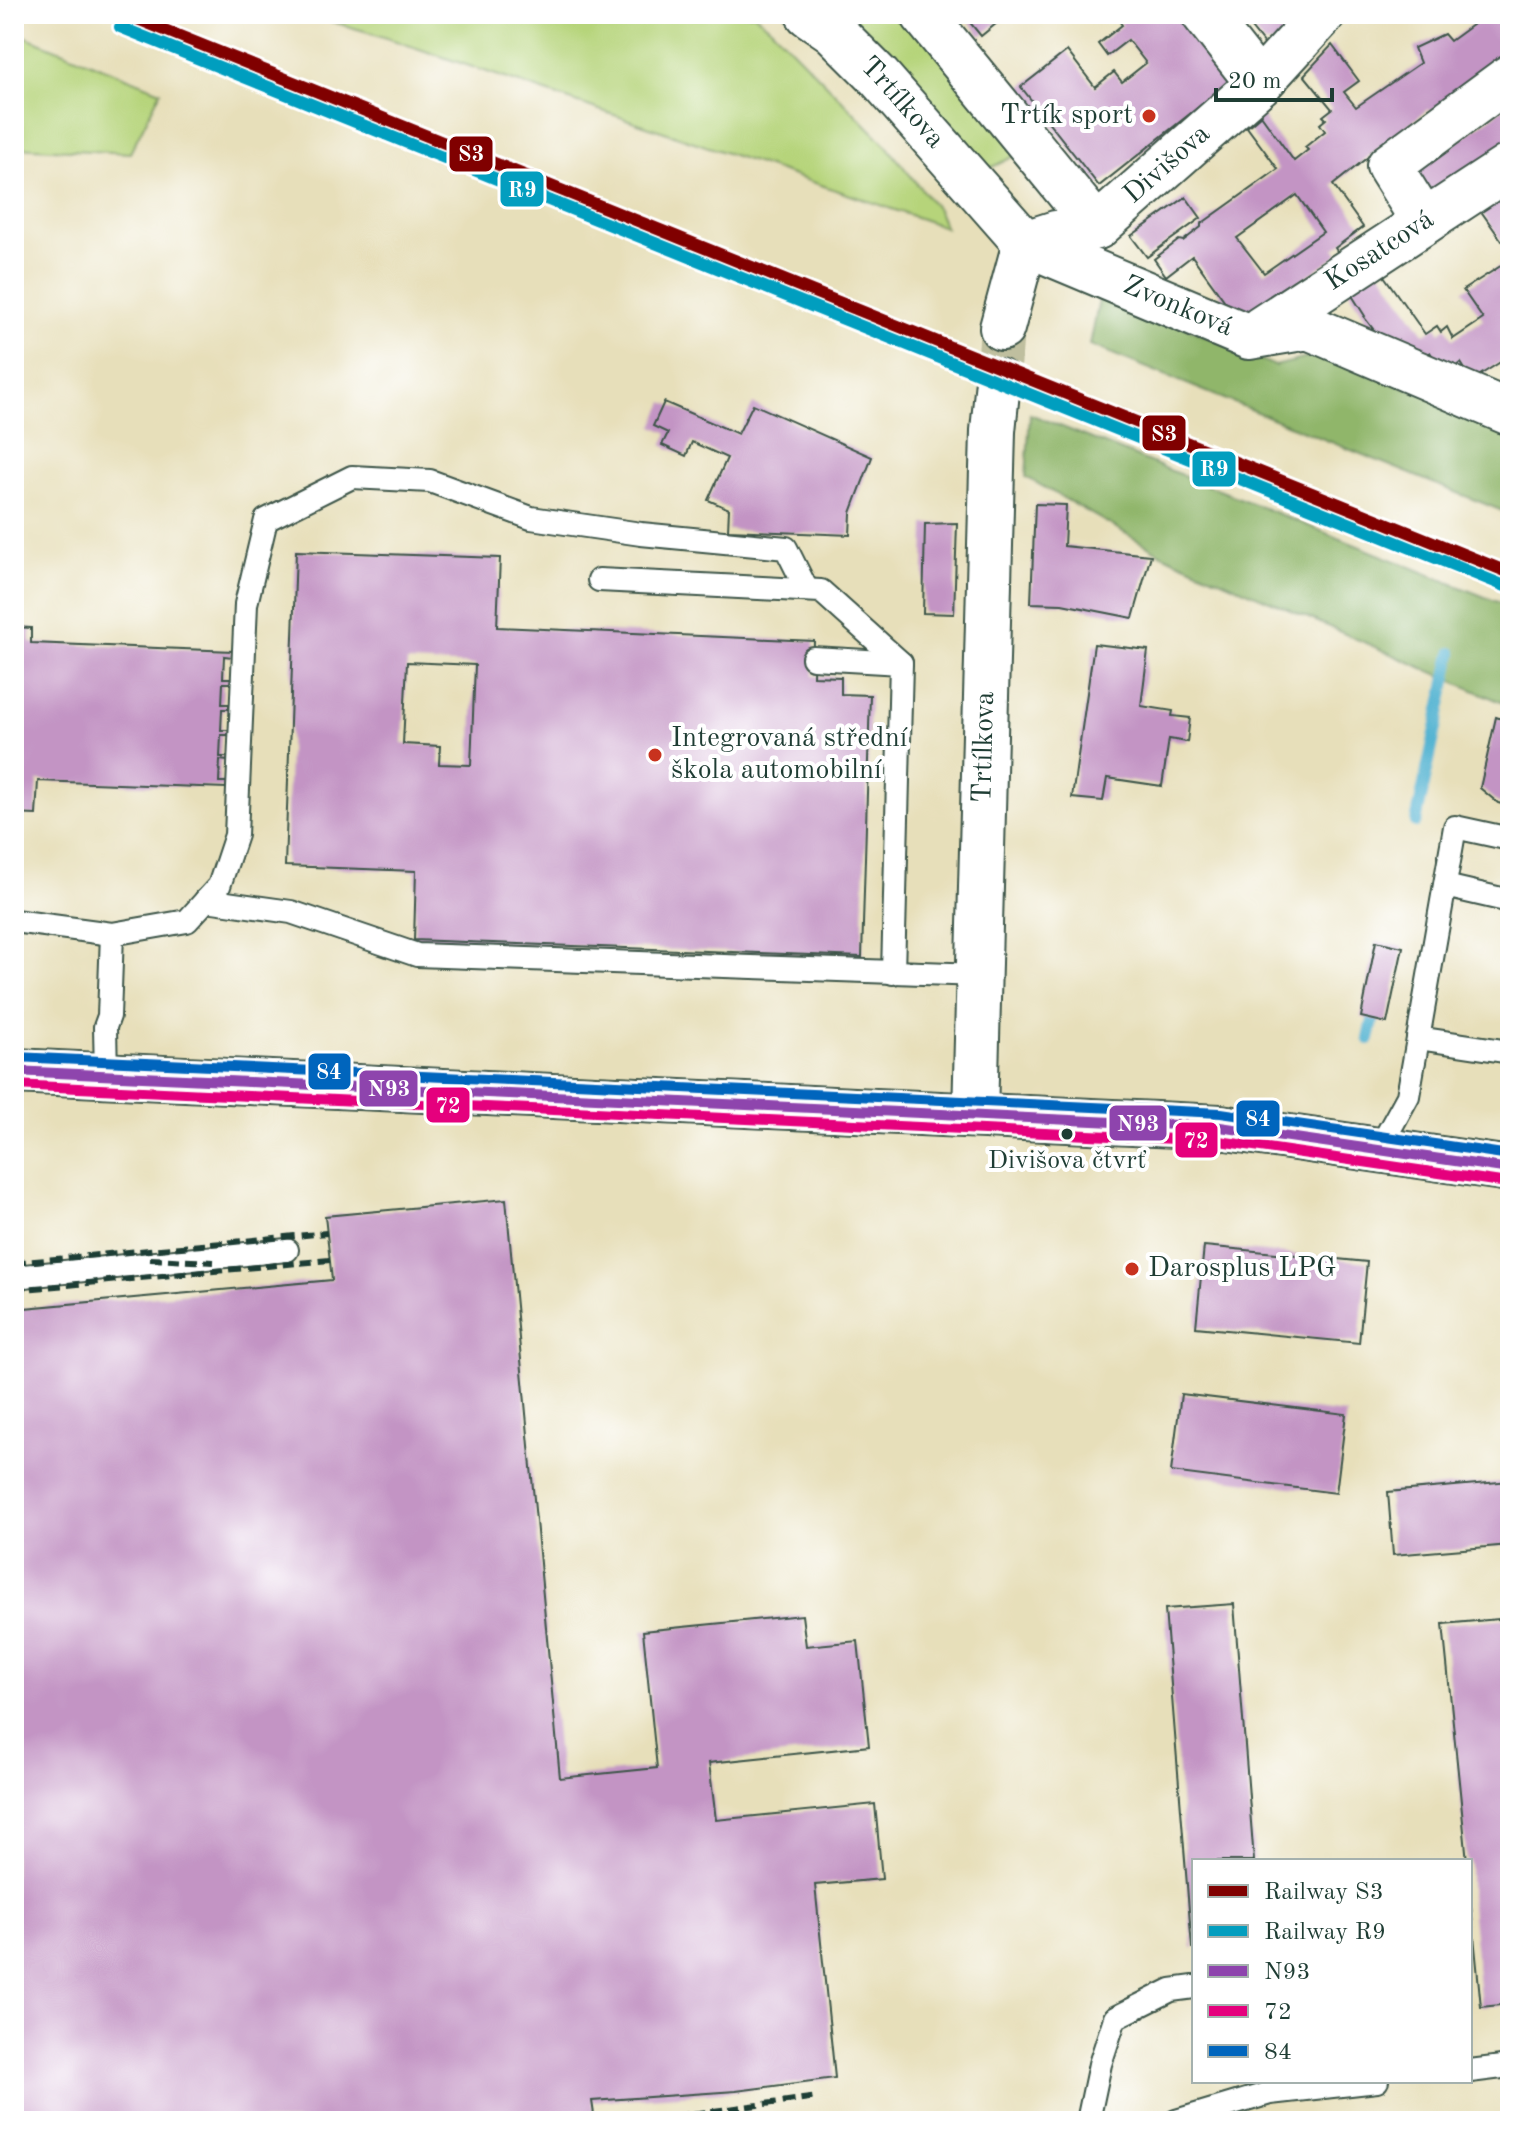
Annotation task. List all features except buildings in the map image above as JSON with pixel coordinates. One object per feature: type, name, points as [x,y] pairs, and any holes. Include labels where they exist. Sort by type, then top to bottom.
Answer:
[{"type":"street","name":"Trtílkova","points":[[808,14],[833,31],[879,77],[1025,243]]},
{"type":"street","points":[[923,14],[1097,227]]},
{"type":"street","points":[[1204,14],[1259,84]]},
{"type":"street","name":"Divišova","points":[[1097,227],[1259,84],[1323,14]]},
{"type":"street","points":[[1424,222],[1389,166],[1510,77]]},
{"type":"street","name":"Kosatcová","points":[[1249,337],[1510,166]]},
{"type":"street","points":[[1002,328],[1025,243],[1056,233],[1097,227]]},
{"type":"street","name":"Zvonková","points":[[1025,243],[1249,337],[1308,327],[1504,399]]},
{"type":"street","name":"Trtílkova","points":[[975,1115],[993,431],[998,381]]},
{"type":"street","points":[[14,1071],[1220,1127],[1510,1169]]},
{"type":"lane","points":[[14,921],[112,934],[187,921],[219,886],[236,835],[246,604],[266,520],[352,477],[430,481],[531,518],[641,534],[786,548],[807,590]]},
{"type":"lane","points":[[599,580],[821,591],[901,663],[893,973]]},
{"type":"lane","points":[[813,658],[901,663]]},
{"type":"lane","points":[[1379,1149],[1408,1096],[1455,827],[1510,839]]},
{"type":"lane","points":[[1445,886],[1510,901]]},
{"type":"lane","points":[[206,900],[291,912],[417,955],[979,975]]},
{"type":"lane","points":[[106,1075],[105,1027],[109,1016],[112,934]]},
{"type":"lane","points":[[1418,1038],[1510,1052]]},
{"type":"lane","points":[[14,1277],[287,1250]]},
{"type":"lane","points":[[1088,2121],[1100,2064],[1115,2018],[1171,1990],[1192,1987]]},
{"type":"lane","points":[[1472,2071],[1510,2066]]},
{"type":"lane","points":[[1176,2121],[1270,2093],[1359,2083]]},
{"type":"green space","points":[[305,14],[754,14],[886,145],[937,209],[945,227],[375,34]]},
{"type":"green space","points":[[842,14],[915,14],[1019,154],[984,171]]},
{"type":"green space","points":[[14,32],[161,91],[130,153],[14,147]]},
{"type":"green space","points":[[1101,291],[1275,366],[1315,356],[1509,423],[1510,514],[1090,345]]},
{"type":"green space","points":[[1030,414],[1510,607],[1510,706],[1164,555],[1026,477]]},
{"type":"waterway","points":[[1416,822],[1452,653]]},
{"type":"waterway","points":[[1369,1039],[1373,1020]]},
{"type":"tunnel","points":[[998,381],[1002,328]]},
{"type":"railway","points":[[14,1263],[327,1233]]},
{"type":"railway","points":[[150,1259],[214,1262]]},
{"type":"railway","points":[[14,1290],[330,1260]]},
{"type":"railway","points":[[640,2121],[817,2097]]},
{"type":"rail line","name":"S3","points":[[125,14],[1510,573]]},
{"type":"rail line","name":"R9","points":[[120,27],[1505,586]]},
{"type":"transit line","name":"84","points":[[15,1057],[1221,1113],[1510,1155]]},
{"type":"transit line","name":"N93","points":[[14,1071],[1220,1127],[1510,1169]]},
{"type":"transit line","name":"72","points":[[14,1085],[1219,1141],[1508,1183]]},
{"type":"place","name":"Trtík sport","points":[[1149,116]]},
{"type":"place","name":"Integrovaná střední škola automobilní","points":[[655,755]]},
{"type":"place","name":"Divišova čtvrť","points":[[1067,1134]]},
{"type":"place","name":"Darosplus LPG","points":[[1132,1269]]}]
